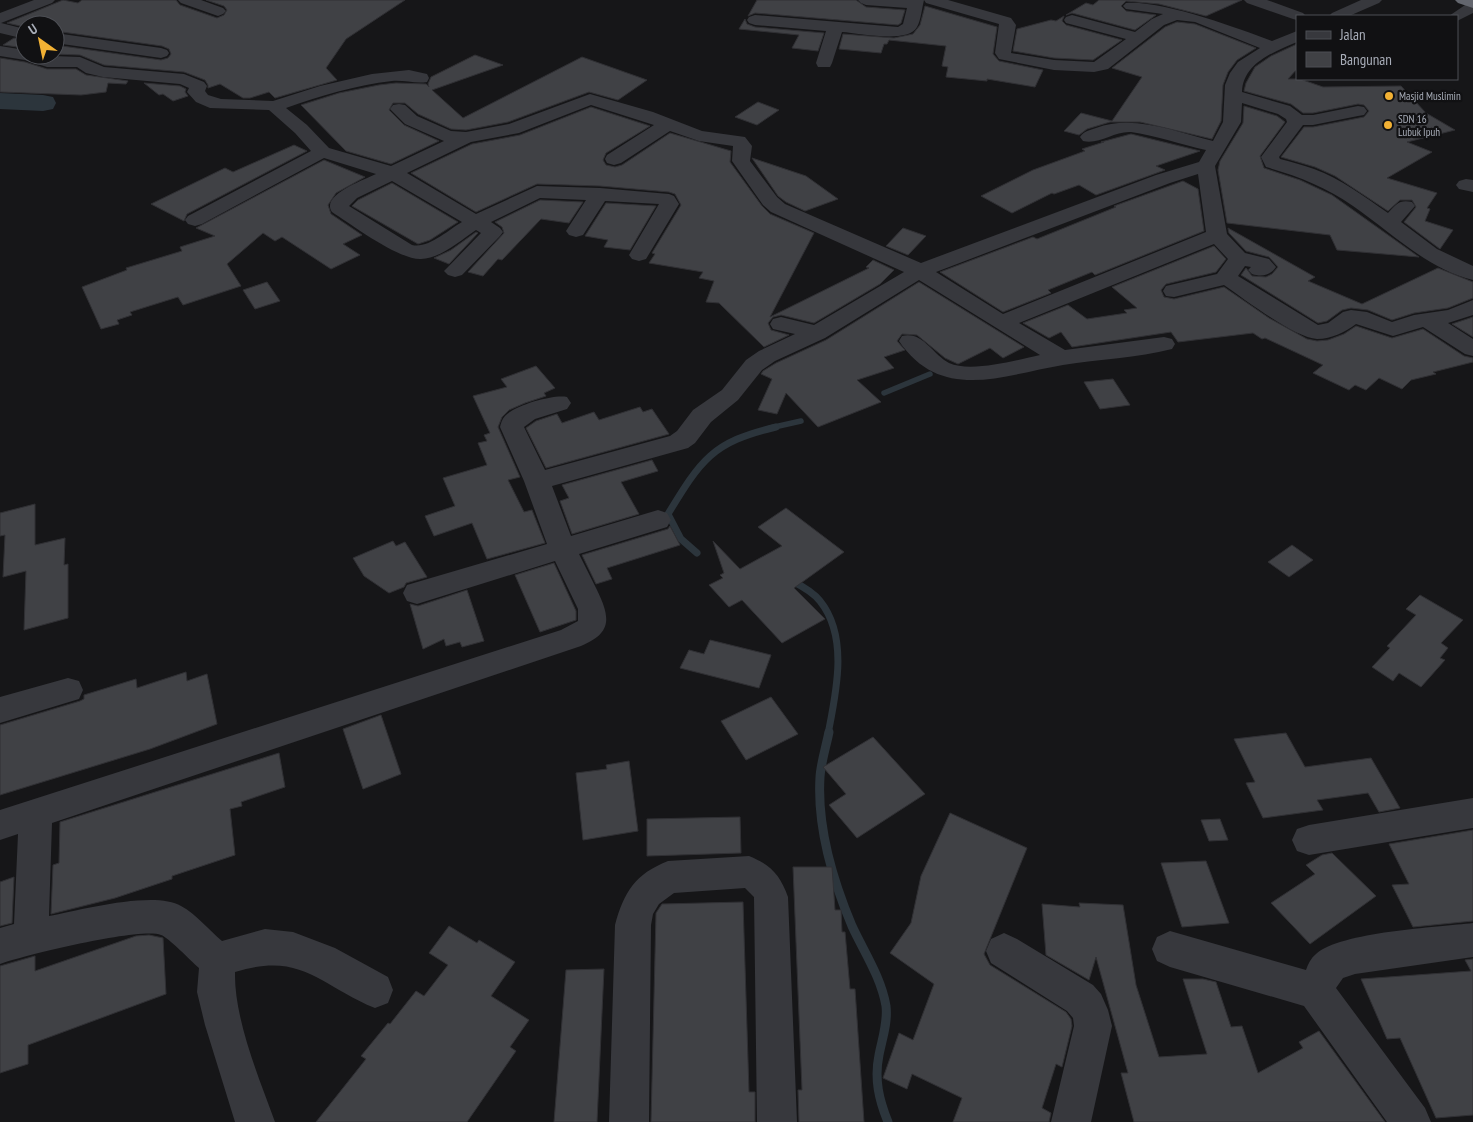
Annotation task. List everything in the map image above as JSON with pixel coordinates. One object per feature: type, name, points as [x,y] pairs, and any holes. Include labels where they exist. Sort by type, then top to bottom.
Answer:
[{"type":"highway","points":[[1463,0],[1473,4]]},
{"type":"street","points":[[0,19],[47,0]]},
{"type":"street","points":[[186,0],[218,11]]},
{"type":"street","points":[[755,20],[891,32],[904,31],[910,26],[915,2],[866,0]]},
{"type":"street","points":[[930,0],[1005,21],[1008,25],[1001,62],[1011,58],[1049,64],[1096,68],[1102,66],[1138,31],[1165,18],[1185,16]]},
{"type":"street","points":[[1252,0],[1296,15]]},
{"type":"street","points":[[1340,15],[1374,0]]},
{"type":"street","points":[[1458,15],[1473,4]]},
{"type":"street","points":[[1131,6],[1161,8],[1273,47]]},
{"type":"street","points":[[1072,20],[1138,31]]},
{"type":"street","points":[[0,28],[15,32]]},
{"type":"street","points":[[824,63],[835,28]]},
{"type":"street","points":[[1259,270],[1265,267],[1262,263],[1238,258],[1218,235],[1206,166],[1232,122],[1235,79],[1241,69],[1273,47],[1296,36]]},
{"type":"street","points":[[65,39],[161,53]]},
{"type":"street","points":[[0,52],[15,54]]},
{"type":"street","points":[[65,62],[80,62],[92,69],[103,72],[187,80],[198,86],[196,92],[201,98],[210,102],[229,105],[266,103],[274,106],[301,129],[322,152],[393,173],[493,233],[455,271]]},
{"type":"street","points":[[274,106],[330,89],[370,80],[400,76],[421,78]]},
{"type":"street","points":[[1234,96],[1284,110],[1297,120],[1313,120],[1358,111]]},
{"type":"street","points":[[399,109],[411,120],[448,136],[466,137],[513,129],[563,111],[588,98],[706,137],[733,140],[742,144],[742,161],[770,201],[778,208],[920,271],[1061,358]]},
{"type":"street","points":[[1297,120],[1270,157],[1273,163],[1308,173],[1326,182],[1359,201],[1430,254],[1473,274]]},
{"type":"street","points":[[614,159],[668,124]]},
{"type":"street","points":[[706,137],[742,124]]},
{"type":"street","points":[[1089,137],[1113,128],[1131,127],[1216,147]]},
{"type":"street","points":[[466,137],[346,196],[339,202],[338,208],[405,249],[420,253],[436,247],[477,222],[557,180]]},
{"type":"street","points":[[194,220],[322,152]]},
{"type":"street","points":[[537,481],[679,442],[686,437],[702,416],[730,395],[754,365],[782,347],[816,333],[920,271],[1163,179],[1206,166]]},
{"type":"street","points":[[537,192],[662,198],[669,202],[639,255]]},
{"type":"street","points":[[576,231],[600,194]]},
{"type":"street","points":[[1389,224],[1405,206]]},
{"type":"street","points":[[1002,322],[1218,235]]},
{"type":"street","points":[[1227,278],[1228,273],[1238,261],[1238,258]]},
{"type":"street","points":[[1174,291],[1227,278],[1264,303],[1310,330],[1328,331],[1335,329],[1351,317],[1359,317],[1388,328],[1453,316],[1473,307]]},
{"type":"street","points":[[1428,321],[1473,349]]},
{"type":"street","points":[[781,324],[816,333]]},
{"type":"street","points":[[910,341],[924,356],[945,370],[960,373],[991,371],[1061,358],[1164,344]]},
{"type":"street","points":[[0,825],[586,632],[592,627],[592,609],[562,548],[537,481],[512,427],[514,421],[526,413],[559,403]]},
{"type":"street","points":[[417,593],[658,520]]},
{"type":"street","points":[[0,710],[68,690]]},
{"type":"street","points":[[1309,840],[1473,813]]},
{"type":"street","points":[[36,814],[16,941],[140,917],[168,918],[217,960]]},
{"type":"street","points":[[630,1122],[633,925],[637,909],[647,892],[668,877],[749,872],[758,876],[767,886],[771,897],[778,1122]]},
{"type":"street","points":[[1316,992],[1322,976],[1330,964],[1358,956],[1473,940]]},
{"type":"street","points":[[217,960],[267,947],[288,948],[327,963],[375,990]]},
{"type":"street","points":[[1170,950],[1274,978],[1316,992],[1411,1122]]},
{"type":"street","points":[[1004,951],[1080,998],[1092,1015],[1093,1026],[1071,1122]]},
{"type":"street","points":[[217,960],[216,992],[241,1083],[255,1122]]},
{"type":"building","points":[[63,0],[78,3],[82,0],[176,0],[180,5],[217,18],[224,15],[227,10],[224,6],[206,0],[405,0],[346,39],[326,68],[337,80],[275,98],[269,92],[250,98],[243,98],[220,84],[208,88],[205,80],[184,72],[104,65],[80,55],[65,54],[65,46],[161,60],[168,58],[171,54],[169,49],[162,46],[65,32],[65,15],[26,15]]},
{"type":"building","points":[[757,0],[856,0],[866,7],[905,10],[901,23],[898,25],[755,13],[748,16]]},
{"type":"building","points":[[1099,0],[1242,0],[1206,16],[1159,4],[1126,1],[1121,6],[1126,11],[1156,15],[1135,30],[1072,13],[1066,15],[1086,3],[1093,5]]},
{"type":"building","points":[[925,6],[997,27],[993,54],[999,61],[1043,70],[1035,87],[987,79],[987,81],[946,77],[948,67],[942,66],[946,46],[889,40],[887,44],[884,44],[881,53],[839,49],[843,34],[894,38],[913,34],[920,25]]},
{"type":"building","points":[[1064,16],[1062,21],[1066,25],[1122,40],[1093,60],[1054,58],[1013,51],[1017,29],[1051,20],[1056,21]]},
{"type":"building","points":[[745,19],[747,24],[755,27],[824,33],[818,51],[792,48],[799,35],[739,29]]},
{"type":"building","points":[[15,20],[15,25],[7,23]]},
{"type":"building","points":[[1177,22],[1195,24],[1256,48],[1237,60],[1228,72],[1223,85],[1221,121],[1212,139],[1140,122],[1110,122],[1087,129],[1079,135],[1064,131],[1081,113],[1112,121],[1142,77],[1112,68],[1165,27]]},
{"type":"building","points":[[14,38],[15,38],[15,47],[3,45]]},
{"type":"building","points":[[1296,44],[1296,70],[1288,79],[1303,80],[1323,87],[1401,86],[1426,113],[1455,130],[1407,142],[1432,152],[1387,178],[1437,193],[1427,208],[1430,209],[1425,221],[1453,230],[1440,249],[1404,222],[1416,207],[1412,200],[1400,200],[1388,211],[1335,176],[1315,167],[1281,157],[1304,127],[1364,117],[1369,111],[1364,105],[1358,104],[1313,113],[1303,113],[1291,104],[1244,91],[1246,83],[1255,67],[1271,56]]},
{"type":"building","points":[[475,55],[503,65],[432,90],[463,118],[582,57],[647,80],[618,100],[589,92],[508,122],[466,130],[451,129],[418,114],[405,103],[393,103],[389,110],[404,125],[439,141],[391,164],[346,151],[301,105],[339,93],[379,85],[396,83],[426,84],[429,87],[428,84],[431,77]]},
{"type":"building","points":[[0,58],[15,60],[15,65],[34,65],[47,69],[76,69],[86,75],[128,81],[126,84],[108,83],[106,92],[81,95],[0,92]]},
{"type":"building","points":[[144,83],[180,86],[186,89],[185,92],[188,96],[173,101],[163,94],[159,95]]},
{"type":"building","points":[[758,102],[779,110],[757,125],[735,117]]},
{"type":"building","points":[[1244,106],[1277,116],[1285,122],[1260,156],[1264,168],[1300,180],[1332,195],[1419,257],[1337,250],[1330,235],[1227,223],[1218,170],[1220,161],[1243,123]]},
{"type":"building","points":[[591,107],[650,126],[606,153],[603,160],[606,165],[615,167],[622,165],[670,133],[731,151],[730,162],[770,214],[814,233],[770,317],[869,268],[866,267],[873,260],[894,270],[880,284],[814,323],[781,315],[773,317],[768,323],[771,330],[789,335],[764,347],[719,303],[706,302],[714,281],[699,278],[703,272],[649,263],[655,254],[652,253],[681,205],[675,194],[600,186],[537,184],[476,212],[411,173],[472,144],[520,135]]},
{"type":"building","points":[[1131,134],[1200,151],[1156,166],[1165,170],[1096,195],[1079,185],[1054,194],[1052,193],[1012,213],[981,196],[1033,170],[1085,151],[1082,149]]},
{"type":"building","points":[[294,145],[307,151],[187,214],[184,221],[151,204],[225,168],[233,172]]},
{"type":"building","points":[[752,158],[806,176],[838,199],[805,211],[786,202],[778,196]]},
{"type":"building","points":[[324,160],[365,177],[336,193],[328,205],[331,214],[362,235],[343,244],[360,255],[331,269],[282,237],[275,241],[263,233],[227,264],[241,286],[183,305],[178,297],[130,312],[132,315],[117,320],[119,324],[101,329],[82,287],[127,270],[126,268],[182,251],[180,247],[215,236],[196,228]]},
{"type":"building","points":[[1183,181],[1198,189],[1204,231],[1095,275],[1092,272],[1048,290],[1051,293],[1003,312],[940,272],[1033,237],[1037,239],[1116,207],[1114,206]]},
{"type":"building","points":[[392,183],[458,222],[430,240],[418,244],[352,206],[358,200]]},
{"type":"building","points":[[540,200],[583,202],[569,223],[541,219],[502,260],[498,259],[483,276],[468,272],[504,233],[502,227],[495,222]]},
{"type":"building","points":[[606,203],[656,206],[630,250],[604,247],[608,240],[585,236]]},
{"type":"building","points":[[903,228],[926,236],[908,255],[886,246]]},
{"type":"building","points":[[1228,228],[1315,277],[1308,281],[1362,304],[1438,268],[1473,282],[1473,298],[1448,308],[1414,313],[1392,320],[1368,310],[1351,308],[1342,310],[1327,321],[1318,323],[1241,275],[1246,268],[1252,276],[1266,277],[1272,274],[1278,267],[1269,257],[1246,251],[1229,233]]},
{"type":"building","points":[[476,232],[478,233],[449,264],[434,258],[451,250]]},
{"type":"building","points":[[1214,246],[1226,259],[1216,272],[1166,284],[1161,290],[1164,297],[1174,299],[1224,287],[1269,318],[1307,339],[1317,341],[1328,340],[1344,334],[1356,326],[1392,338],[1423,329],[1464,356],[1473,358],[1473,362],[1433,372],[1436,374],[1411,380],[1402,389],[1379,378],[1366,390],[1355,385],[1349,390],[1313,373],[1323,365],[1265,338],[1262,339],[1253,333],[1178,342],[1171,332],[1072,347],[1061,332],[1049,338],[1023,323],[1068,305],[1087,319],[1127,313],[1124,310],[1137,308],[1112,287]]},
{"type":"building","points":[[267,282],[280,301],[255,309],[243,290]]},
{"type":"building","points":[[919,282],[1024,347],[1003,358],[990,348],[958,364],[945,358],[917,335],[902,334],[897,341],[905,350],[884,357],[894,368],[857,380],[881,402],[818,427],[786,393],[777,414],[758,410],[772,379],[761,374],[763,371],[826,340]]},
{"type":"building","points":[[1473,317],[1473,337],[1452,324]]},
{"type":"building","points":[[536,366],[555,388],[544,393],[546,396],[509,410],[502,417],[498,427],[520,477],[508,480],[524,512],[532,510],[545,543],[487,559],[472,523],[434,536],[425,516],[455,506],[443,478],[487,465],[478,443],[487,441],[484,435],[490,433],[473,396],[507,387],[501,379]]},
{"type":"building","points":[[1113,379],[1130,405],[1100,409],[1084,382]]},
{"type":"building","points":[[640,407],[643,412],[652,409],[669,434],[546,468],[526,428],[536,421],[557,414],[562,423],[594,412],[599,420]]},
{"type":"building","points":[[652,460],[658,471],[621,482],[639,514],[572,534],[560,501],[569,498],[562,485]]},
{"type":"building","points":[[35,504],[35,545],[65,538],[64,565],[68,564],[68,618],[24,630],[26,571],[3,577],[5,535],[0,536],[0,513]]},
{"type":"building","points":[[786,508],[844,552],[794,588],[825,619],[782,643],[742,600],[729,607],[709,585],[723,578],[720,575],[724,573],[713,541],[740,569],[782,546],[758,527]]},
{"type":"building","points":[[670,526],[680,545],[607,568],[612,579],[596,584],[582,555],[668,529]]},
{"type":"building","points":[[393,541],[396,546],[405,542],[427,577],[406,583],[404,587],[389,593],[364,576],[353,558]]},
{"type":"building","points":[[1292,545],[1313,560],[1289,577],[1268,562]]},
{"type":"building","points":[[554,563],[576,611],[576,620],[540,632],[515,575]]},
{"type":"building","points":[[467,590],[484,641],[462,647],[460,642],[446,646],[444,639],[423,649],[410,604],[418,606]]},
{"type":"building","points":[[1420,595],[1463,620],[1441,643],[1448,648],[1440,658],[1445,660],[1421,687],[1399,673],[1393,681],[1372,667],[1390,648],[1387,646],[1416,615],[1406,609]]},
{"type":"building","points":[[710,640],[771,655],[759,688],[680,668],[689,650],[704,654]]},
{"type":"building","points":[[186,672],[187,681],[207,674],[217,724],[150,749],[0,795],[0,725],[80,701],[84,699],[84,695],[136,679],[137,688]]},
{"type":"building","points":[[771,697],[798,734],[746,760],[721,721]]},
{"type":"building","points":[[381,715],[401,774],[363,789],[343,729]]},
{"type":"building","points":[[1286,733],[1305,767],[1371,758],[1400,808],[1379,812],[1368,793],[1317,800],[1323,810],[1263,818],[1246,783],[1255,782],[1234,739]]},
{"type":"building","points":[[873,737],[925,794],[857,838],[829,805],[846,794],[823,767]]},
{"type":"building","points":[[279,753],[285,787],[241,802],[242,806],[230,809],[235,855],[115,898],[51,914],[53,865],[59,863],[60,822]]},
{"type":"building","points":[[629,761],[638,831],[583,840],[576,773],[607,769],[606,765]]},
{"type":"building","points":[[950,813],[1027,848],[984,954],[990,965],[1066,1012],[1071,1019],[1072,1026],[1062,1067],[1056,1064],[1042,1108],[1051,1113],[1049,1122],[953,1122],[962,1098],[912,1074],[907,1089],[883,1078],[899,1033],[913,1040],[934,984],[890,953],[911,923],[921,876]]},
{"type":"building","points":[[740,817],[741,853],[647,856],[647,819]]},
{"type":"building","points":[[1220,819],[1228,840],[1209,841],[1201,820]]},
{"type":"building","points":[[1473,830],[1473,921],[1413,927],[1392,885],[1409,884],[1389,844]]},
{"type":"building","points":[[1332,853],[1376,896],[1310,944],[1271,903],[1315,874],[1306,865],[1322,855]]},
{"type":"building","points":[[1206,861],[1229,923],[1182,927],[1161,863]]},
{"type":"building","points":[[793,867],[832,867],[835,910],[841,910],[850,989],[855,989],[864,1122],[799,1122],[798,1090],[802,1090]]},
{"type":"building","points":[[14,877],[12,923],[0,926],[0,882]]},
{"type":"building","points":[[743,902],[749,1092],[755,1092],[755,1122],[651,1122],[656,913],[662,904]]},
{"type":"building","points":[[1079,903],[1123,905],[1136,985],[1159,1057],[1207,1054],[1183,979],[1203,979],[1216,982],[1231,1027],[1242,1026],[1258,1073],[1303,1048],[1299,1042],[1319,1031],[1385,1122],[1134,1122],[1121,1073],[1128,1073],[1096,957],[1089,980],[1046,955],[1042,904],[1080,907]]},
{"type":"building","points":[[449,926],[477,943],[479,940],[515,962],[491,996],[529,1020],[510,1047],[516,1051],[467,1122],[316,1122],[366,1059],[361,1056],[388,1023],[390,1024],[416,991],[424,996],[448,965],[429,953]]},
{"type":"building","points":[[149,935],[163,938],[166,994],[28,1045],[28,1064],[0,1073],[0,966],[35,956],[35,971],[136,936]]},
{"type":"building","points":[[1473,959],[1473,1115],[1436,1118],[1400,1038],[1387,1039],[1361,979],[1471,971],[1465,960]]},
{"type":"building","points":[[604,969],[597,1122],[554,1122],[566,970]]},
{"type":"waterway","points":[[0,101],[43,103]]},
{"type":"waterway","points":[[884,393],[930,374]]},
{"type":"waterway","points":[[770,428],[801,421]]},
{"type":"waterway","points":[[697,553],[681,539],[668,514],[679,495],[700,467],[722,447],[737,439],[776,427]]},
{"type":"waterway","points":[[792,581],[811,592],[820,601],[829,615],[835,631],[838,666],[837,683],[828,734]]},
{"type":"waterway","points":[[829,732],[820,777],[821,815],[828,853],[845,909],[884,995],[886,1006],[885,1025],[879,1055],[877,1081],[882,1106],[888,1122]]},
{"type":"place","name":"Masjid Muslimin","points":[[1389,96]]},
{"type":"place","name":"SDN 16 Lubuk Ipuh","points":[[1388,125]]}]
